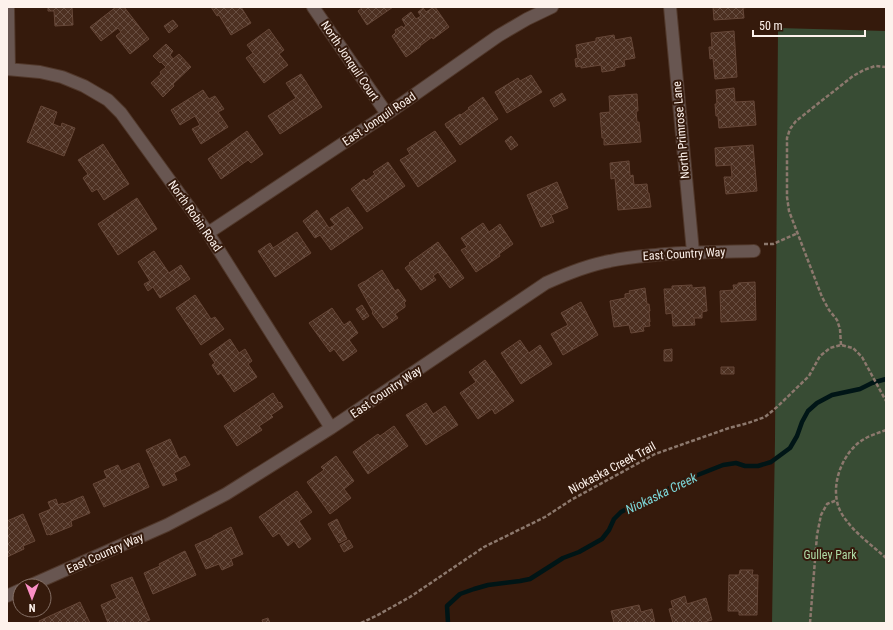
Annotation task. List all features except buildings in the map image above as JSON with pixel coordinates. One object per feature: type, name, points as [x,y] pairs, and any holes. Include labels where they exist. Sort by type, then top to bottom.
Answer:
[{"type":"street","points":[[8,7],[8,69]]},
{"type":"street","name":"North Jonquil Court","points":[[313,7],[387,114]]},
{"type":"street","name":"East Jonquil Road","points":[[208,233],[387,114],[498,36],[527,19],[552,7]]},
{"type":"street","name":"North Primrose Lane","points":[[670,7],[693,252]]},
{"type":"street","name":"North Robin Road","points":[[8,69],[40,72],[62,77],[84,86],[108,100],[121,113],[208,233],[332,428]]},
{"type":"street","name":"East Country Way","points":[[48,578],[167,525],[226,494],[332,428],[546,283],[608,261],[632,257],[693,252],[754,251]]},
{"type":"path","points":[[886,67],[875,66],[853,76],[796,121],[790,129],[787,138],[787,197],[789,211],[822,297],[829,310],[837,320],[840,329],[841,345],[853,348],[862,357],[886,401]]},
{"type":"path","points":[[754,251],[756,245],[773,244],[798,233]]},
{"type":"path","name":"Niokaska Creek Trail","points":[[361,623],[410,597],[484,547],[545,517],[571,500],[655,454],[765,416],[777,407],[809,376],[820,356],[830,348],[841,345]]},
{"type":"path","points":[[886,430],[868,437],[854,446],[846,457],[838,477],[836,488],[837,500],[846,520],[886,558]]},
{"type":"path","points":[[810,623],[817,535],[821,515],[827,504],[837,500]]},
{"type":"green space","name":"Gulley Park","points":[[778,28],[886,31],[886,623],[772,623]]},
{"type":"waterway","name":"Niokaska Creek","points":[[448,623],[447,606],[460,594],[488,585],[530,579],[563,558],[579,552],[602,539],[609,530],[614,519],[621,512],[646,499],[656,496],[685,480],[723,465],[736,463],[745,466],[758,466],[771,462],[790,448],[808,411],[817,403],[832,395],[860,389],[872,383],[886,379]]}]
